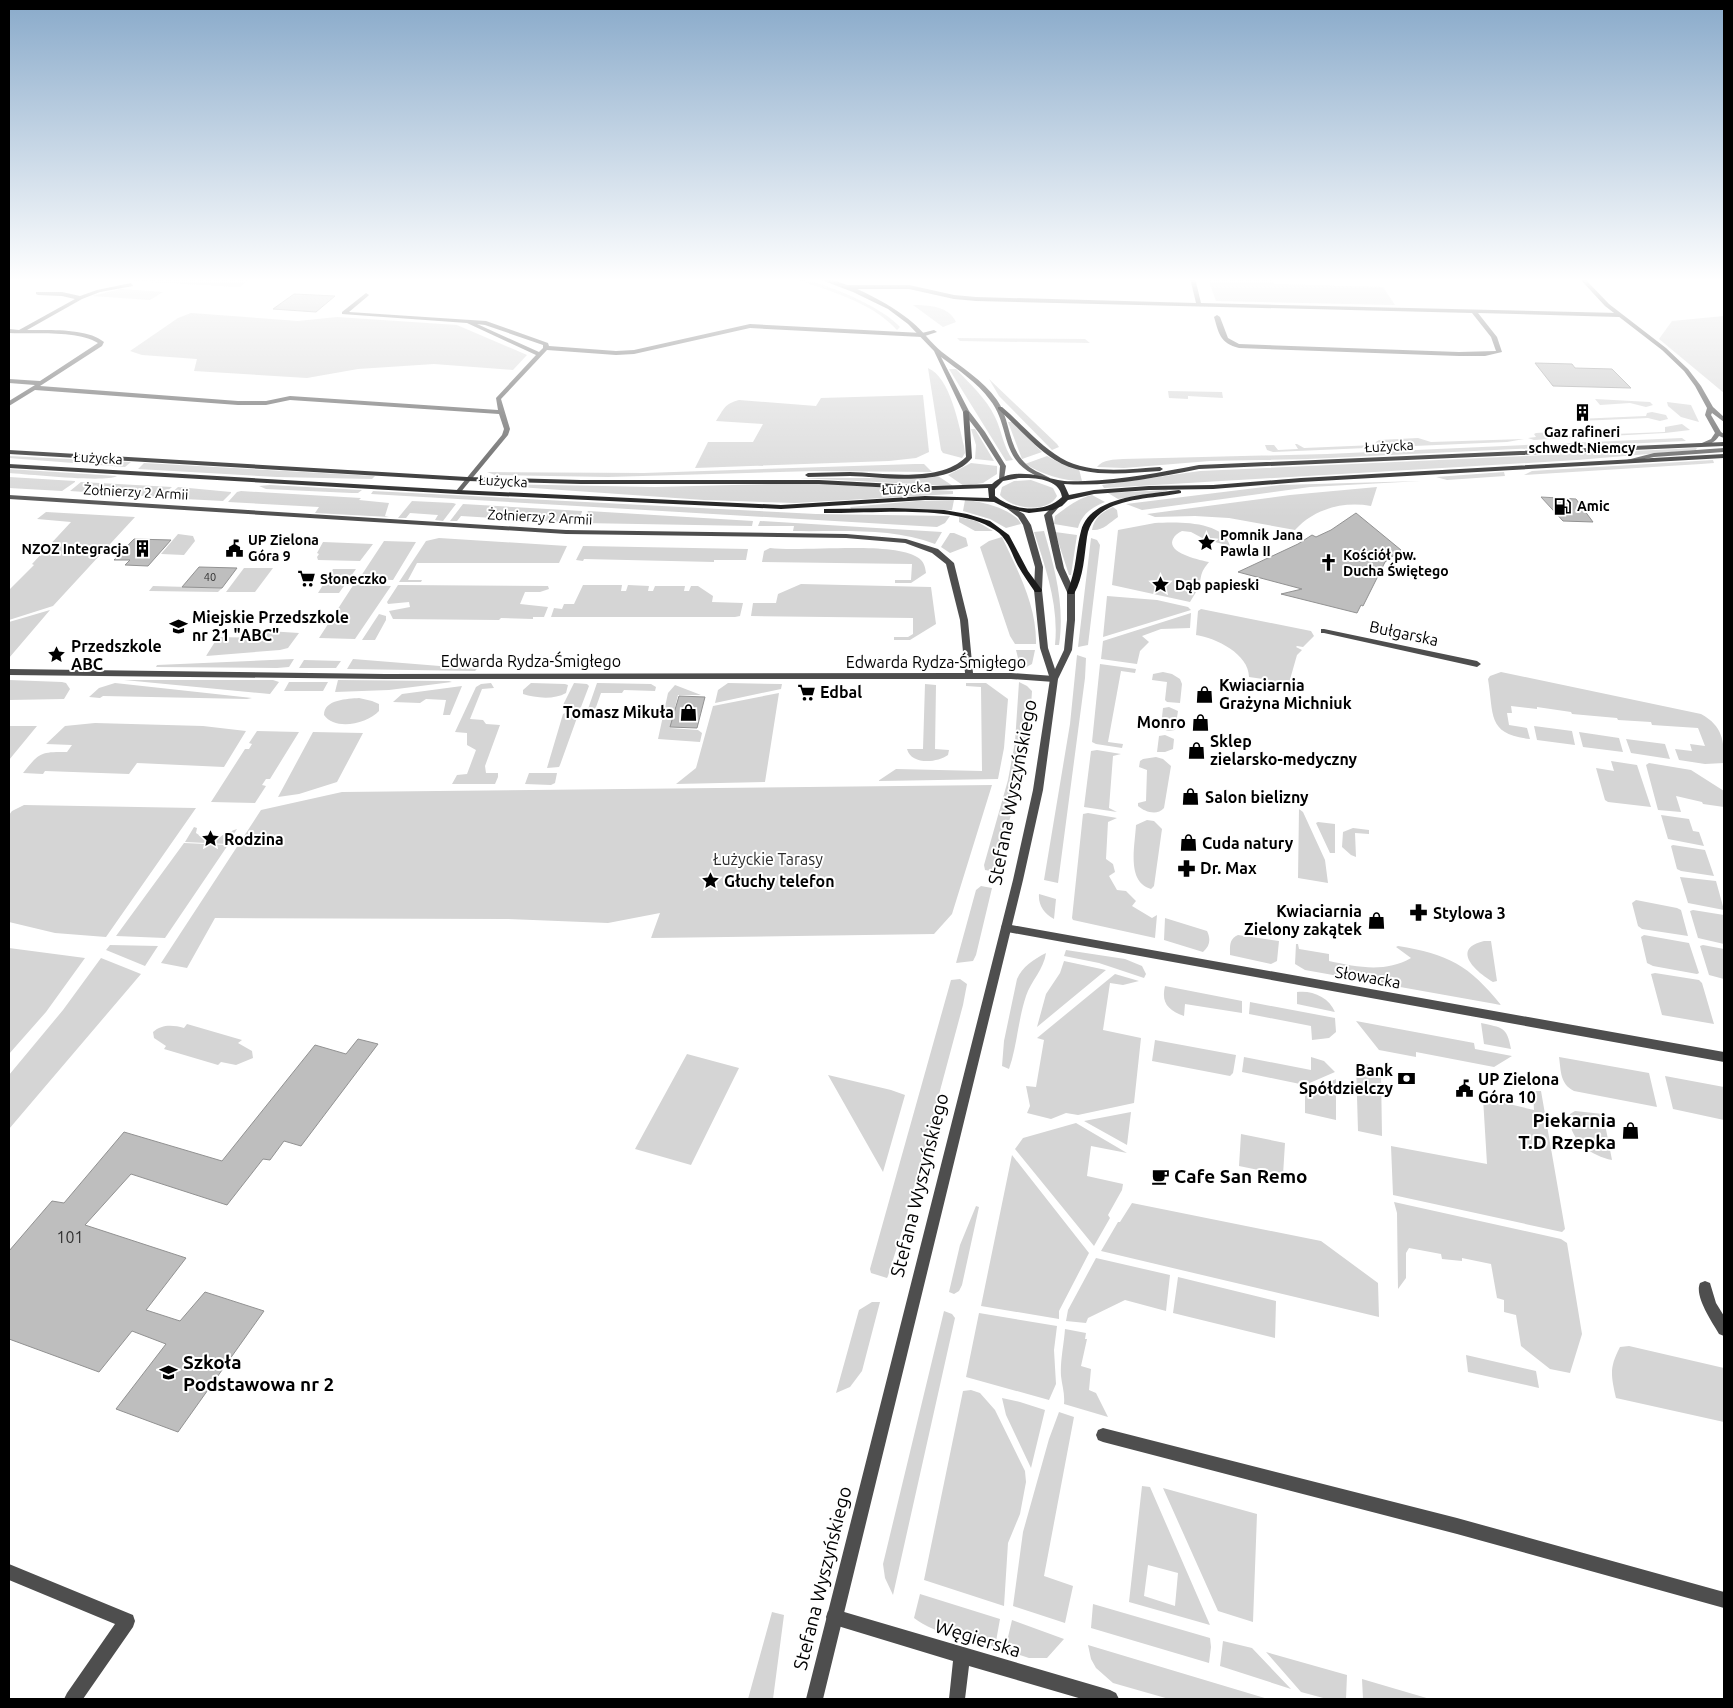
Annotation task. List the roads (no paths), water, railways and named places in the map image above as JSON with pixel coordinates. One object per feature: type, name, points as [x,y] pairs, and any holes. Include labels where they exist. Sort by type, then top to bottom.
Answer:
[{"type":"main road","points":[[1000,408],[1050,453],[1060,460],[1074,465],[1108,471],[1199,467]]},
{"type":"main road","points":[[751,481],[794,475],[924,475],[950,471],[960,466],[969,458],[966,412]]},
{"type":"main road","name":"Łużycka","points":[[1001,480],[1019,476],[1048,479],[1056,482],[1087,483],[1131,479],[1199,467],[1724,444]]},
{"type":"main road","name":"Łużycka","points":[[9,452],[467,479],[581,482],[847,482],[933,488],[992,486]]},
{"type":"main road","name":"Łużycka","points":[[1066,498],[1094,492],[1213,487],[1724,456]]},
{"type":"main road","name":"Łużycka","points":[[9,466],[458,492],[781,508],[925,498],[996,500]]},
{"type":"main road","points":[[1001,480],[992,486],[991,493],[996,500],[1007,506],[1031,511],[1054,507],[1066,498],[1066,492],[1056,482]]},
{"type":"main road","points":[[1071,592],[1079,570],[1087,521],[1101,508],[1120,502],[1213,487]]},
{"type":"main road","points":[[781,508],[833,512],[933,512],[970,516],[995,526],[1012,544],[1022,567],[1038,590]]},
{"type":"street","points":[[9,404],[81,358]]},
{"type":"street","points":[[458,492],[505,435],[507,429],[498,399],[535,358]]},
{"type":"street","points":[[939,358],[966,412],[982,432],[1003,466],[1001,480]]},
{"type":"street","points":[[947,358],[964,371],[1000,408],[1012,450],[1019,462],[1028,470],[1048,479]]},
{"type":"street","points":[[1673,358],[1686,370],[1698,386],[1710,408],[1724,420]]},
{"type":"street","points":[[9,381],[37,386],[238,402],[257,403],[290,398],[503,412]]},
{"type":"street","points":[[1704,444],[1721,434],[1708,416],[1710,408]]},
{"type":"street","points":[[1626,461],[1654,454],[1724,450]]},
{"type":"street","name":"Żołnierzy 2 Armii","points":[[9,497],[566,532],[851,536],[906,541],[935,551],[950,564],[964,620],[969,675]]},
{"type":"street","name":"Stefana Wyszyńskiego","points":[[1007,506],[1021,516],[1027,525],[1039,568],[1038,590],[1044,648],[1054,679]]},
{"type":"street","name":"Stefana Wyszyńskiego","points":[[814,1699],[1006,928],[1038,790],[1054,679],[1068,650],[1071,592],[1060,568],[1050,527],[1048,515],[1054,507]]},
{"type":"street","name":"Bułgarska","points":[[1324,631],[1477,664]]},
{"type":"street","name":"Edwarda Rydza-Śmigłego","points":[[9,672],[367,676],[969,675],[1054,679]]},
{"type":"street","name":"Słowacka","points":[[1006,928],[1724,1057]]},
{"type":"street","points":[[1705,1287],[1710,1305],[1724,1329]]},
{"type":"street","points":[[1103,1435],[1457,1526],[1724,1600]]},
{"type":"street","points":[[9,1572],[127,1621],[73,1699]]},
{"type":"street","name":"Węgierska","points":[[834,1617],[1110,1699]]},
{"type":"street","points":[[957,1699],[962,1655]]},
{"type":"place","name":"Gaz rafineri schwedt Niemcy","points":[[1582,412]]},
{"type":"place","name":"Amic","points":[[1563,506]]},
{"type":"place","name":"Pomnik Jana Pawla II","points":[[1206,543]]},
{"type":"place","name":"UP Zielona Góra 9","points":[[234,548]]},
{"type":"place","name":"NZOZ Integracja","points":[[143,549]]},
{"type":"place","name":"Kościół pw. Ducha Świętego","points":[[1329,563]]},
{"type":"place","name":"Słoneczko","points":[[306,579]]},
{"type":"place","name":"Dąb papieski","points":[[1161,585]]},
{"type":"place","name":"Miejskie Przedszkole nr 21 \"ABC\"","points":[[178,626]]},
{"type":"place","name":"Przedszkole ABC","points":[[57,655]]},
{"type":"place","name":"Edbal","points":[[806,692]]},
{"type":"place","name":"Kwiaciarnia Grażyna Michniuk","points":[[1205,694]]},
{"type":"place","name":"Tomasz Mikuła","points":[[688,712]]},
{"type":"place","name":"Monro","points":[[1200,722]]},
{"type":"place","name":"Sklep zielarsko-medyczny","points":[[1196,750]]},
{"type":"place","name":"Salon bielizny","points":[[1191,797]]},
{"type":"place","name":"Rodzina","points":[[210,839]]},
{"type":"place","name":"Cuda natury","points":[[1188,843]]},
{"type":"place","name":"Dr. Max","points":[[1186,868]]},
{"type":"place","name":"Głuchy telefon","points":[[710,881]]},
{"type":"place","name":"Stylowa 3","points":[[1419,913]]},
{"type":"place","name":"Kwiaciarnia Zielony zakątek","points":[[1376,920]]},
{"type":"place","name":"Bank Spółdzielczy","points":[[1407,1079]]},
{"type":"place","name":"UP Zielona Góra 10","points":[[1464,1088]]},
{"type":"place","name":"Piekarnia T.D Rzepka","points":[[1630,1131]]},
{"type":"place","name":"Cafe San Remo","points":[[1160,1176]]},
{"type":"place","name":"Szkoła Podstawowa nr 2","points":[[169,1373]]},
{"type":"park label","name":"Łużyckie Tarasy","points":[[768,859]]}]
